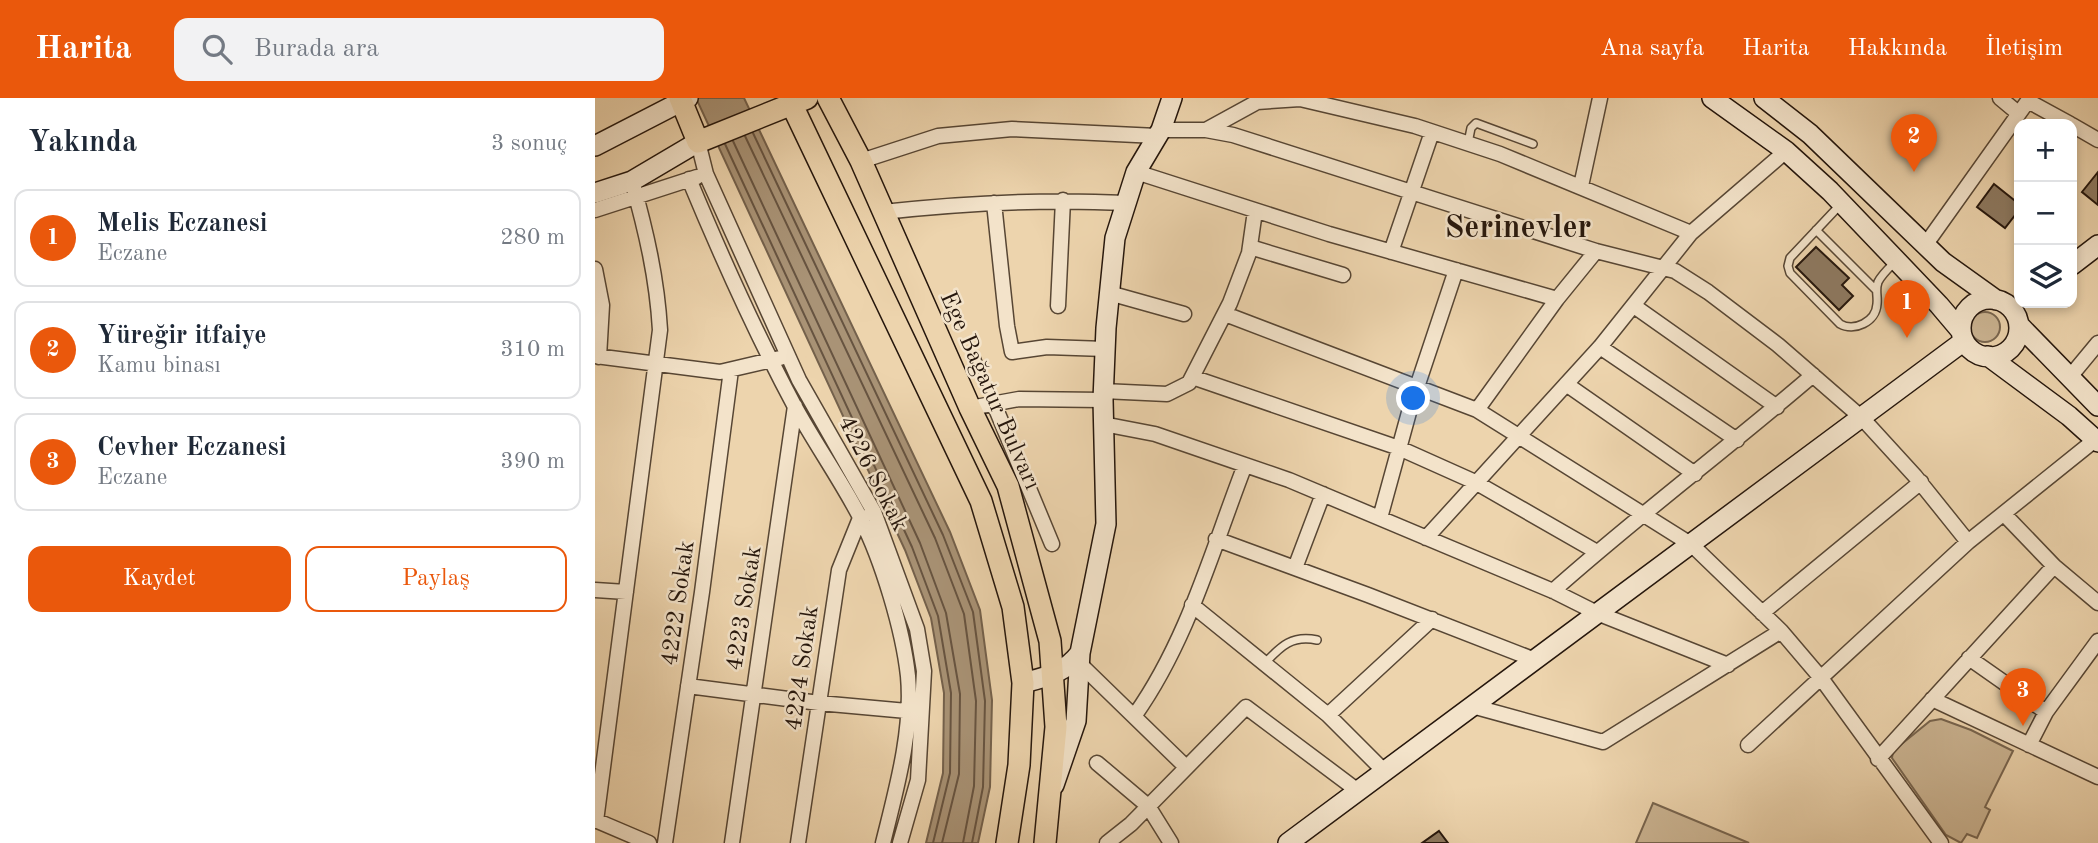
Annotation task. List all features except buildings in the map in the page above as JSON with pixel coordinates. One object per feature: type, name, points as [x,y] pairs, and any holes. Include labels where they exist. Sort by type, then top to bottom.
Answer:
[{"type":"main road","name":"Ege Bağatur Bulvarı","points":[[828,98],[861,161],[970,408],[1008,485],[1050,641],[1056,726],[1045,843]]},
{"type":"main road","points":[[1050,796],[1076,721],[1080,658],[1106,524],[1103,396],[1115,238],[1136,172],[1159,133],[1172,98]]},
{"type":"main road","points":[[1712,98],[1786,151],[1842,203],[1979,354],[1988,356],[2069,416],[2096,441]]},
{"type":"main road","points":[[1764,98],[1810,134],[1943,262],[2011,309],[2069,378],[2098,406]]},
{"type":"main road","points":[[595,146],[684,99],[698,142]]},
{"type":"main road","points":[[595,193],[634,188],[698,142],[799,101],[981,501],[1013,607],[1023,683],[1019,765],[1007,843]]},
{"type":"main road","points":[[2077,261],[2098,245]]},
{"type":"main road","points":[[1963,336],[1962,322],[1971,307],[1978,302],[2011,309]]},
{"type":"main road","points":[[1988,356],[2007,351],[2014,344],[2011,309]]},
{"type":"main road","points":[[1288,843],[1862,418],[1963,336]]},
{"type":"main road","points":[[1023,683],[1052,675],[1080,658]]},
{"type":"street","points":[[1581,186],[1600,98]]},
{"type":"street","points":[[2000,98],[2018,113]]},
{"type":"street","points":[[1206,130],[1257,102],[1300,99],[1431,132],[1467,144],[1581,186],[1691,233]]},
{"type":"street","points":[[1926,244],[2029,100],[2061,119]]},
{"type":"street","points":[[2077,128],[2098,140]]},
{"type":"street","points":[[861,161],[938,136],[1012,129],[1159,133],[1206,130],[1233,135],[1596,251],[1675,271],[1708,292],[1778,345],[1862,418],[1921,482],[1968,542]]},
{"type":"street","points":[[1391,252],[1431,132]]},
{"type":"street","name":"4226 Sokak","points":[[698,142],[706,174],[799,380],[867,515],[917,629],[924,671],[918,780],[900,843]]},
{"type":"street","points":[[1426,538],[1600,347],[1665,269],[1691,233],[1786,151]]},
{"type":"street","points":[[1136,172],[1255,211],[1557,299]]},
{"type":"street","points":[[595,210],[634,188],[706,174]]},
{"type":"street","points":[[689,179],[722,258],[795,407],[867,515],[873,544],[902,639],[908,678],[907,711],[895,795],[883,843]]},
{"type":"street","points":[[634,188],[650,246],[658,290],[660,330],[596,820],[649,843]]},
{"type":"street","points":[[883,212],[1063,200],[1126,203]]},
{"type":"street","points":[[1058,306],[1063,200]]},
{"type":"street","points":[[995,203],[1012,352],[1047,347],[1105,349]]},
{"type":"street","points":[[970,408],[1019,399],[1167,394],[1189,383],[1225,314],[1250,247],[1255,211]]},
{"type":"street","points":[[1250,247],[1343,275]]},
{"type":"street","points":[[1476,410],[1557,299],[1596,251]]},
{"type":"street","points":[[595,269],[602,305],[597,356],[720,372],[788,356]]},
{"type":"street","points":[[1380,519],[1417,389],[1456,270]]},
{"type":"street","points":[[1109,293],[1184,314]]},
{"type":"street","points":[[1634,306],[1777,407]]},
{"type":"street","points":[[1225,314],[1476,410],[1692,545],[1781,631],[1821,678],[1941,843]]},
{"type":"street","points":[[2069,378],[2098,343]]},
{"type":"street","points":[[1600,347],[1737,440]]},
{"type":"street","name":"4222 Sokak","points":[[666,843],[731,370]]},
{"type":"street","points":[[1553,591],[1813,376]]},
{"type":"street","points":[[1192,377],[1399,449],[1475,482],[1597,552]]},
{"type":"street","name":"4223 Sokak","points":[[732,843],[799,380]]},
{"type":"street","points":[[1566,384],[1695,474]]},
{"type":"street","points":[[994,404],[1052,544]]},
{"type":"street","points":[[1103,424],[1155,434],[1323,494],[1553,591],[1597,613],[1727,665]]},
{"type":"street","points":[[1748,745],[1968,542],[2096,441]]},
{"type":"street","points":[[1135,715],[1158,683],[1201,589],[1216,539],[1245,464]]},
{"type":"street","points":[[1762,613],[1921,482]]},
{"type":"street","points":[[1295,568],[1323,494]]},
{"type":"street","points":[[2004,514],[2054,565],[2098,603]]},
{"type":"street","name":"4224 Sokak","points":[[798,843],[839,570],[867,515]]},
{"type":"street","points":[[1216,539],[1535,660]]},
{"type":"street","points":[[1878,759],[2054,565]]},
{"type":"street","points":[[595,590],[626,592]]},
{"type":"street","points":[[1192,604],[1328,715],[1384,771]]},
{"type":"street","points":[[1328,715],[1432,619]]},
{"type":"street","points":[[1472,706],[1603,742],[1781,631]]},
{"type":"street","points":[[2029,745],[2046,712],[2098,641]]},
{"type":"street","points":[[1080,658],[1186,766]]},
{"type":"street","points":[[1969,658],[2046,712]]},
{"type":"street","points":[[688,686],[907,711]]},
{"type":"street","points":[[1932,699],[2098,777]]},
{"type":"street","points":[[1107,843],[1131,824],[1246,707],[1358,791]]},
{"type":"street","points":[[1097,763],[1148,806],[1171,843]]},
{"type":"lane","points":[[1467,144],[1471,128],[1476,123],[1533,145]]},
{"type":"lane","points":[[1842,203],[1790,258],[1789,269],[1840,324],[1857,327],[1874,314],[1880,278],[1896,260]]},
{"type":"lane","points":[[1816,230],[1876,290]]},
{"type":"lane","points":[[976,357],[994,404]]},
{"type":"lane","points":[[1266,662],[1288,641],[1302,638],[1317,640]]},
{"type":"shaded area","points":[[1985,312],[1995,317],[2000,327],[1995,337],[1985,342],[1975,337],[1970,327],[1975,317]]},
{"type":"shaded area","points":[[1941,719],[1971,730],[2013,751],[1985,807],[1990,810],[1977,838],[1967,834],[1961,843],[1946,835],[1892,758],[1893,751],[1930,721]]},
{"type":"shaded area","points":[[1653,803],[1749,843],[1636,843]]},
{"type":"water","points":[[696,98],[744,98],[950,532],[980,610],[992,700],[990,787],[978,843],[926,843],[943,773],[944,693],[931,618],[905,550]]},
{"type":"place","name":"Yüreğir itfaiye","points":[[1914,172]]},
{"type":"place","name":"Melis Eczanesi","points":[[1907,338]]},
{"type":"place","name":"Cevher Eczanesi","points":[[2023,726]]},
{"type":"district","name":"Serinevler","points":[[1518,226]]}]
